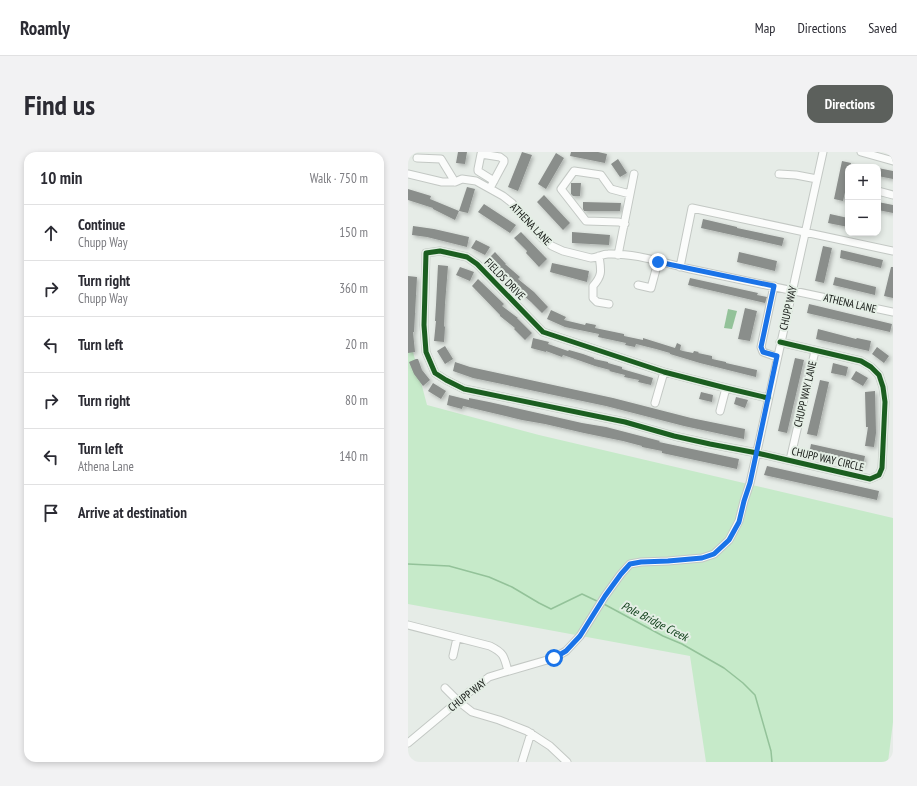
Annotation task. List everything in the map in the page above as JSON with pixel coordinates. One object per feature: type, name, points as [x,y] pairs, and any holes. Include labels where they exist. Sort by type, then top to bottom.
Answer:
[{"type":"street","name":"CHUPP WAY","points":[[408,743],[458,701],[490,677],[554,658],[566,651],[580,636],[597,607],[630,564],[702,558],[714,554],[729,540],[739,522],[750,483],[823,152]]},
{"type":"street","points":[[861,152],[893,161]]},
{"type":"street","points":[[418,158],[441,159],[455,182]]},
{"type":"street","points":[[625,224],[618,222],[586,221],[561,190],[574,171],[601,175],[611,189],[630,194]]},
{"type":"street","name":"ATHENA LANE","points":[[408,174],[442,182],[455,182],[462,179],[472,180],[490,188],[512,203],[542,238],[557,250],[595,258],[607,254],[633,256],[893,312]]},
{"type":"street","points":[[618,255],[634,174]]},
{"type":"street","points":[[779,174],[796,175],[817,179]]},
{"type":"street","points":[[490,188],[494,181]]},
{"type":"street","points":[[881,192],[893,195]]},
{"type":"street","points":[[680,267],[692,208],[893,251]]},
{"type":"street","name":"FIELDS DRIVE","points":[[756,453],[674,436],[624,422],[464,389],[446,380],[435,372],[426,352],[424,325],[426,253],[440,251],[467,257],[472,260],[543,332],[664,372],[768,398]]},
{"type":"street","points":[[599,256],[602,272],[593,286],[593,298],[597,302],[609,304]]},
{"type":"street","points":[[638,285],[651,288],[658,262]]},
{"type":"street","points":[[774,286],[761,347],[763,352],[777,356]]},
{"type":"street","name":"CHUPP WAY CIRCLE","points":[[756,453],[870,479],[879,475],[882,468],[885,402],[883,387],[878,376],[861,361],[780,342]]},
{"type":"street","name":"CHUPP WAY LANE","points":[[790,460],[814,351]]},
{"type":"street","points":[[655,403],[664,372]]},
{"type":"street","points":[[720,411],[726,388]]},
{"type":"street","points":[[408,625],[490,646],[499,651],[504,657],[508,671]]},
{"type":"street","points":[[453,656],[458,638]]},
{"type":"street","points":[[446,687],[458,701],[472,712],[499,720],[531,733],[550,746],[567,762]]},
{"type":"street","points":[[522,762],[531,733]]},
{"type":"shaded area","points":[[728,309],[737,311],[732,329],[724,328]]},
{"type":"shaded area","points":[[408,333],[427,405],[539,435],[893,518],[893,722],[888,762],[706,762],[690,656],[408,604]]},
{"type":"building","points":[[458,152],[467,152],[465,164],[456,163]]},
{"type":"building","points":[[522,152],[532,155],[518,191],[508,187]]},
{"type":"building","points":[[571,152],[598,152],[607,154],[605,163],[570,156]]},
{"type":"building","points":[[556,153],[564,158],[546,189],[538,184]]},
{"type":"building","points":[[618,159],[627,173],[620,177],[611,164]]},
{"type":"building","points":[[842,161],[851,163],[845,164],[845,192],[843,201],[834,199]]},
{"type":"building","points":[[881,169],[893,171],[893,179],[881,177]]},
{"type":"building","points":[[571,183],[581,183],[580,196],[573,196],[571,194]]},
{"type":"building","points":[[467,187],[475,189],[468,213],[459,211]]},
{"type":"building","points":[[408,189],[431,196],[430,199],[459,211],[455,220],[433,208],[408,200]]},
{"type":"building","points":[[544,195],[570,223],[563,230],[537,202]]},
{"type":"building","points":[[583,202],[621,203],[620,211],[584,211]]},
{"type":"building","points":[[881,203],[893,205],[893,213],[881,211]]},
{"type":"building","points":[[484,204],[516,225],[510,233],[478,212]]},
{"type":"building","points":[[830,214],[845,217],[845,226],[828,223]]},
{"type":"building","points":[[703,219],[784,238],[782,246],[701,228]]},
{"type":"building","points":[[413,226],[469,237],[467,247],[427,237],[412,235]]},
{"type":"building","points":[[521,232],[547,259],[539,267],[526,253],[527,251],[514,238]]},
{"type":"building","points":[[572,232],[610,235],[609,245],[572,243]]},
{"type":"building","points":[[476,240],[490,247],[485,255],[471,248]]},
{"type":"building","points":[[823,246],[832,248],[824,283],[815,281]]},
{"type":"building","points":[[841,250],[883,260],[881,268],[840,258]]},
{"type":"building","points":[[495,252],[505,264],[520,277],[518,279],[534,292],[548,307],[542,313],[516,289],[518,287],[501,273],[488,259]]},
{"type":"building","points":[[739,252],[777,261],[775,271],[737,262]]},
{"type":"building","points":[[552,263],[589,271],[587,282],[550,272]]},
{"type":"building","points":[[438,265],[448,266],[444,342],[434,341]]},
{"type":"building","points":[[460,267],[474,272],[470,281],[456,275]]},
{"type":"building","points":[[891,267],[893,267],[893,298],[884,296]]},
{"type":"building","points":[[408,276],[417,277],[413,332],[415,352],[408,353]]},
{"type":"building","points":[[835,277],[876,287],[875,295],[833,285]]},
{"type":"building","points":[[690,278],[758,293],[757,295],[767,297],[765,303],[688,285]]},
{"type":"building","points":[[478,279],[504,304],[502,306],[518,318],[532,333],[525,340],[514,329],[515,328],[500,316],[472,286]]},
{"type":"building","points":[[809,304],[892,324],[890,332],[807,313]]},
{"type":"building","points":[[745,308],[757,311],[750,341],[738,339]]},
{"type":"building","points":[[551,310],[566,317],[564,320],[585,325],[586,323],[596,325],[595,328],[624,334],[624,336],[643,340],[643,338],[675,348],[677,343],[681,345],[680,350],[693,353],[694,351],[699,352],[698,353],[712,356],[712,359],[757,370],[756,377],[700,363],[636,344],[635,347],[625,345],[626,343],[598,337],[599,334],[565,327],[547,319]]},
{"type":"building","points":[[818,329],[856,339],[871,341],[869,351],[816,339]]},
{"type":"building","points":[[533,338],[549,342],[548,344],[568,351],[569,350],[594,359],[608,362],[622,367],[622,369],[653,378],[651,385],[638,382],[639,380],[624,377],[625,375],[563,355],[562,357],[546,351],[531,348]]},
{"type":"building","points":[[445,346],[453,359],[445,364],[437,351]]},
{"type":"building","points":[[877,347],[889,356],[884,363],[872,354]]},
{"type":"building","points":[[795,358],[804,360],[787,433],[778,431]]},
{"type":"building","points":[[418,359],[422,370],[430,380],[423,386],[414,374],[409,362]]},
{"type":"building","points":[[455,362],[470,367],[613,398],[691,418],[745,429],[744,439],[684,426],[606,406],[473,378],[453,371]]},
{"type":"building","points":[[833,363],[848,367],[846,376],[831,373]]},
{"type":"building","points":[[856,371],[868,378],[863,386],[851,379]]},
{"type":"building","points":[[820,380],[829,382],[817,436],[807,434]]},
{"type":"building","points":[[433,383],[446,391],[441,399],[428,391]]},
{"type":"building","points":[[875,391],[876,433],[874,447],[865,446],[868,427],[866,427],[865,392]]},
{"type":"building","points":[[701,392],[713,395],[712,402],[699,399]]},
{"type":"building","points":[[449,395],[606,427],[660,441],[659,442],[739,459],[737,469],[662,453],[662,451],[623,441],[463,406],[462,409],[447,405]]},
{"type":"building","points":[[736,397],[748,400],[745,408],[734,404]]},
{"type":"building","points":[[811,444],[865,456],[863,466],[809,454]]},
{"type":"building","points":[[767,466],[879,491],[877,500],[764,475]]},
{"type":"waterway","name":"Pole Bridge Creek","points":[[408,564],[449,566],[489,577],[512,587],[551,609],[582,594],[599,602]]},
{"type":"waterway","name":"Pole Bridge Creek","points":[[602,603],[663,636],[682,644],[724,668],[743,683],[755,695],[771,751],[772,762]]},
{"type":"cycle path","points":[[768,398],[664,372],[543,332],[477,264],[467,257],[440,251],[426,253],[424,325],[426,352],[435,373],[464,389],[625,422],[674,436],[870,479],[879,475],[882,468],[885,402],[883,387],[879,375],[871,367],[861,361],[780,342]]},
{"type":"route","points":[[554,658],[566,651],[580,636],[605,596],[630,564],[702,558],[714,554],[729,540],[739,522],[750,483],[777,356],[763,352],[761,347],[774,286],[658,262]]}]
